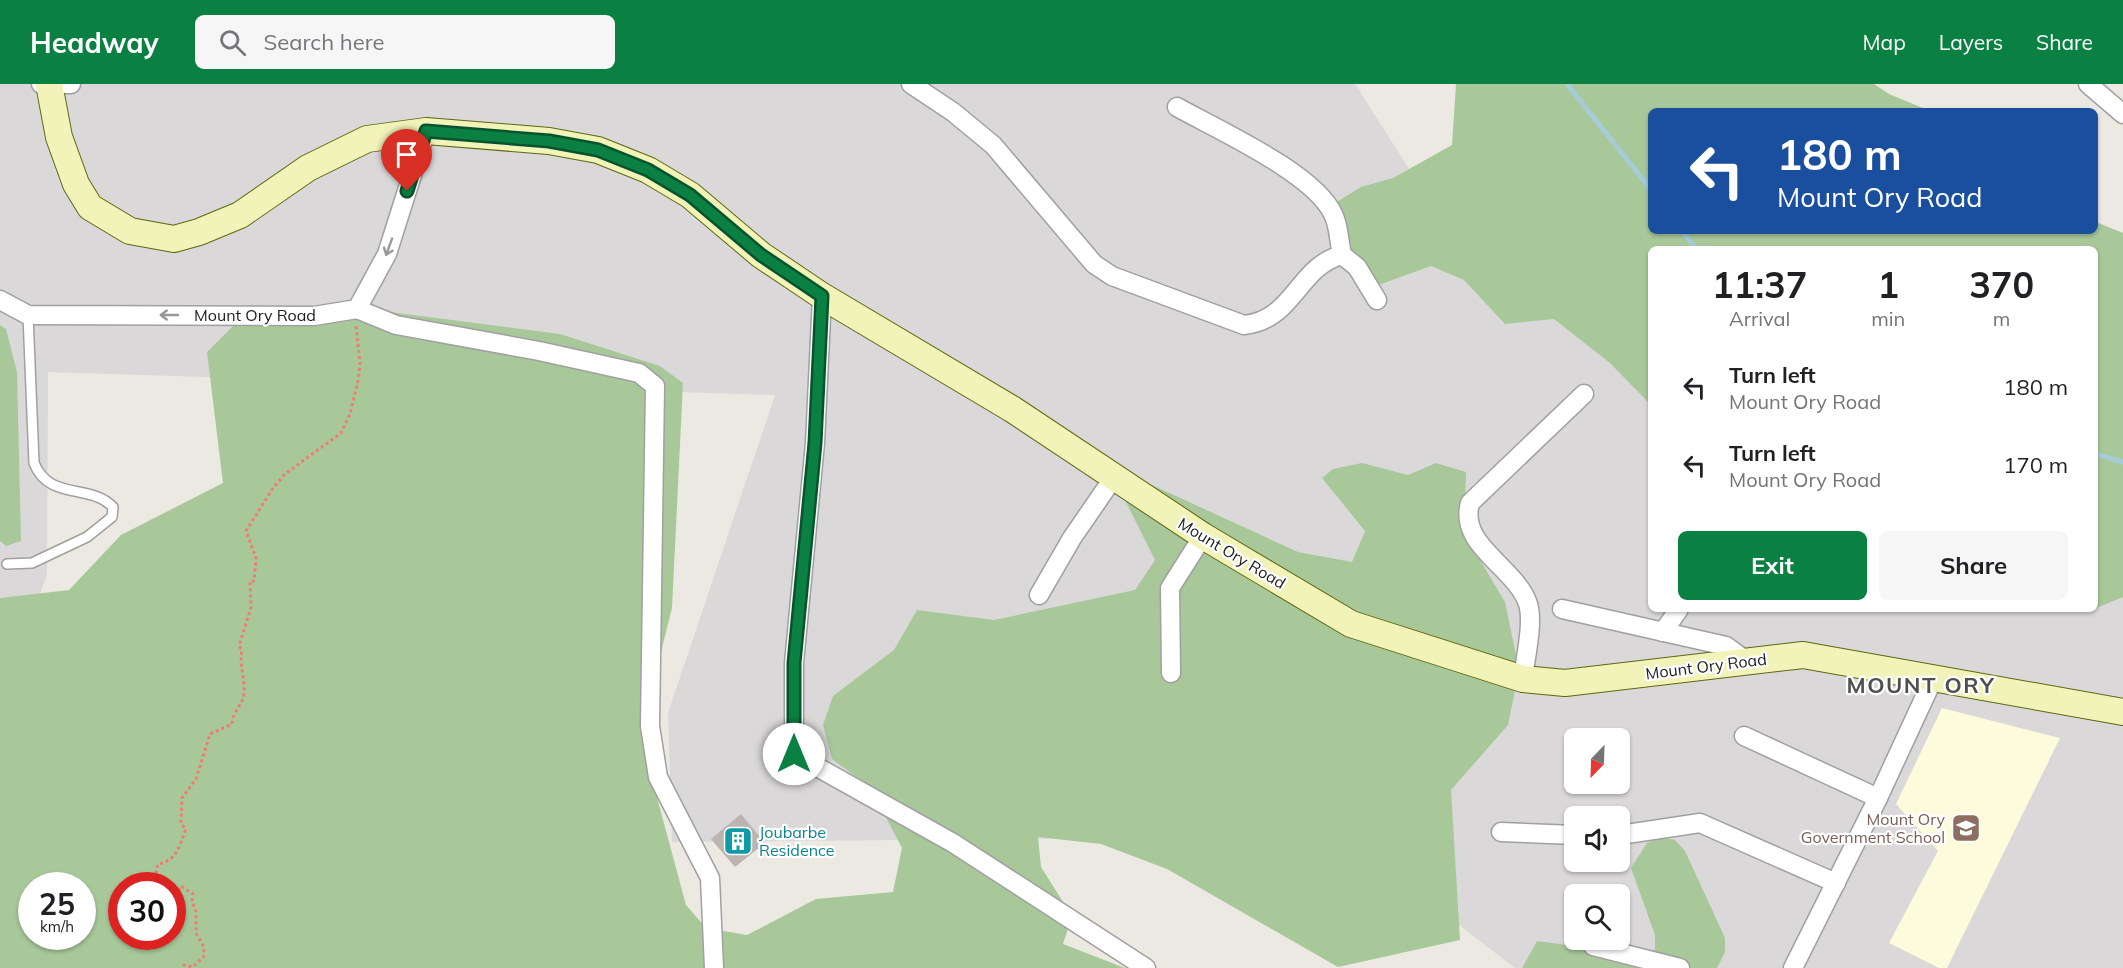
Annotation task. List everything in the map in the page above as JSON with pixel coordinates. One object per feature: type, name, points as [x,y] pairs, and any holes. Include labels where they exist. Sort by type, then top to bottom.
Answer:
[{"type":"main road","name":"Mount Ory Road","points":[[53,84],[59,137],[76,184],[90,207],[130,231],[174,239],[199,232],[240,215],[308,168],[367,139],[426,131],[549,141],[598,150],[648,170],[690,195],[761,255],[822,296],[1012,409],[1203,536],[1352,624],[1523,679],[1564,684],[1745,660],[1803,655],[2123,712]]},
{"type":"street","points":[[911,84],[953,112],[993,145],[1094,264],[1112,276],[1244,324],[1258,323],[1273,316],[1325,259],[1342,255]]},
{"type":"street","points":[[2088,84],[2123,114]]},
{"type":"street","points":[[1177,107],[1287,169],[1319,192],[1334,215],[1342,255],[1357,267],[1377,300]]},
{"type":"street","points":[[426,131],[387,254],[357,309],[396,325],[539,351],[639,373],[655,386],[651,726],[658,777],[710,878],[714,968]]},
{"type":"street","points":[[822,296],[815,443],[794,663],[794,754],[953,843],[1146,968]]},
{"type":"street","name":"Mount Ory Road","points":[[0,300],[28,315],[314,316],[357,309]]},
{"type":"street","points":[[1523,679],[1528,605],[1518,586],[1476,538],[1469,527],[1467,515],[1470,503],[1584,394]]},
{"type":"street","points":[[1039,595],[1072,538],[1114,477]]},
{"type":"street","points":[[1172,673],[1170,588],[1203,536]]},
{"type":"street","points":[[1562,609],[1726,646],[1745,660]]},
{"type":"street","points":[[1663,632],[1677,612]]},
{"type":"street","points":[[1793,968],[1878,798],[1934,677]]},
{"type":"street","points":[[1744,736],[1878,798]]},
{"type":"street","points":[[1630,834],[1700,823],[1836,884]]},
{"type":"street","points":[[1501,832],[1564,835]]},
{"type":"street","points":[[1609,950],[1680,968]]},
{"type":"lane","points":[[7,564],[32,563],[87,537],[112,517],[113,507],[105,498],[58,488],[39,475],[34,463],[28,315]]},
{"type":"path","points":[[156,872],[158,864],[179,852],[186,829],[181,824],[182,798],[196,779],[210,734],[232,724],[232,716],[245,696],[240,659],[242,650],[239,646],[252,607],[250,581],[254,581],[256,558],[246,531],[285,474],[300,461],[327,445],[341,433],[347,421],[355,399],[360,364],[356,343],[357,309]]},
{"type":"path","points":[[183,968],[184,965],[193,967],[204,956],[204,947],[196,933],[193,894],[186,889]]},
{"type":"shaded area","points":[[0,84],[1355,84],[1464,255],[1648,357],[1648,612],[2098,612],[2098,552],[2123,557],[2123,968],[1515,968],[1343,836],[672,842],[668,713],[775,395],[48,372],[47,574],[8,686],[0,684]]},
{"type":"shaded area","name":"Mount Ory Government School","points":[[1942,708],[2060,738],[1947,968],[1939,968],[1889,943],[1938,851],[1896,804]]},
{"type":"green space","points":[[1456,84],[1874,84],[1889,94],[1923,108],[1648,108],[1648,234],[2098,234],[2098,223],[2123,233],[2123,597],[2098,607],[2098,246],[1648,246],[1648,402],[1610,363],[1554,319],[1505,324],[1464,280],[1431,266],[1373,287],[1356,261],[1335,203],[1361,187],[1393,178],[1452,145]]},
{"type":"green space","points":[[327,304],[560,334],[660,366],[683,383],[672,608],[643,724],[649,768],[686,905],[706,928],[747,935],[816,899],[893,892],[902,848],[870,787],[832,759],[823,725],[833,696],[894,650],[917,610],[994,620],[1135,590],[1155,560],[1117,484],[1128,474],[1298,552],[1352,562],[1365,531],[1322,478],[1333,469],[1362,463],[1408,475],[1436,463],[1466,472],[1464,533],[1505,602],[1519,670],[1508,725],[1451,790],[1460,940],[1338,967],[1167,869],[1101,844],[1038,837],[1041,867],[1072,916],[1063,944],[1125,968],[0,968],[0,598],[69,590],[121,535],[223,483],[207,352],[244,315]]},
{"type":"green space","points":[[0,325],[6,329],[17,372],[21,541],[6,546],[0,541]]},
{"type":"green space","points":[[1661,837],[1675,840],[1685,851],[1725,938],[1725,952],[1717,968],[1522,968],[1537,941],[1564,945],[1564,950],[1589,950],[1629,966],[1644,962],[1655,949],[1655,935],[1631,868],[1647,843]]},
{"type":"building","name":"Joubarbe Residence","points":[[741,814],[765,843],[735,867],[711,839]]},
{"type":"waterway","points":[[1567,84],[1648,186]]},
{"type":"waterway","points":[[1684,234],[1694,246]]},
{"type":"waterway","points":[[2098,455],[2123,462]]},
{"type":"place","name":"Mount Ory Government School","points":[[1966,828]]},
{"type":"place","name":"Joubarbe Residence","points":[[738,841]]},
{"type":"district","name":"MOUNT ORY","points":[[1921,685]]},
{"type":"route","points":[[407,191],[426,131],[549,141],[598,150],[648,170],[690,195],[761,255],[822,296],[815,443],[794,663],[794,754]]}]
